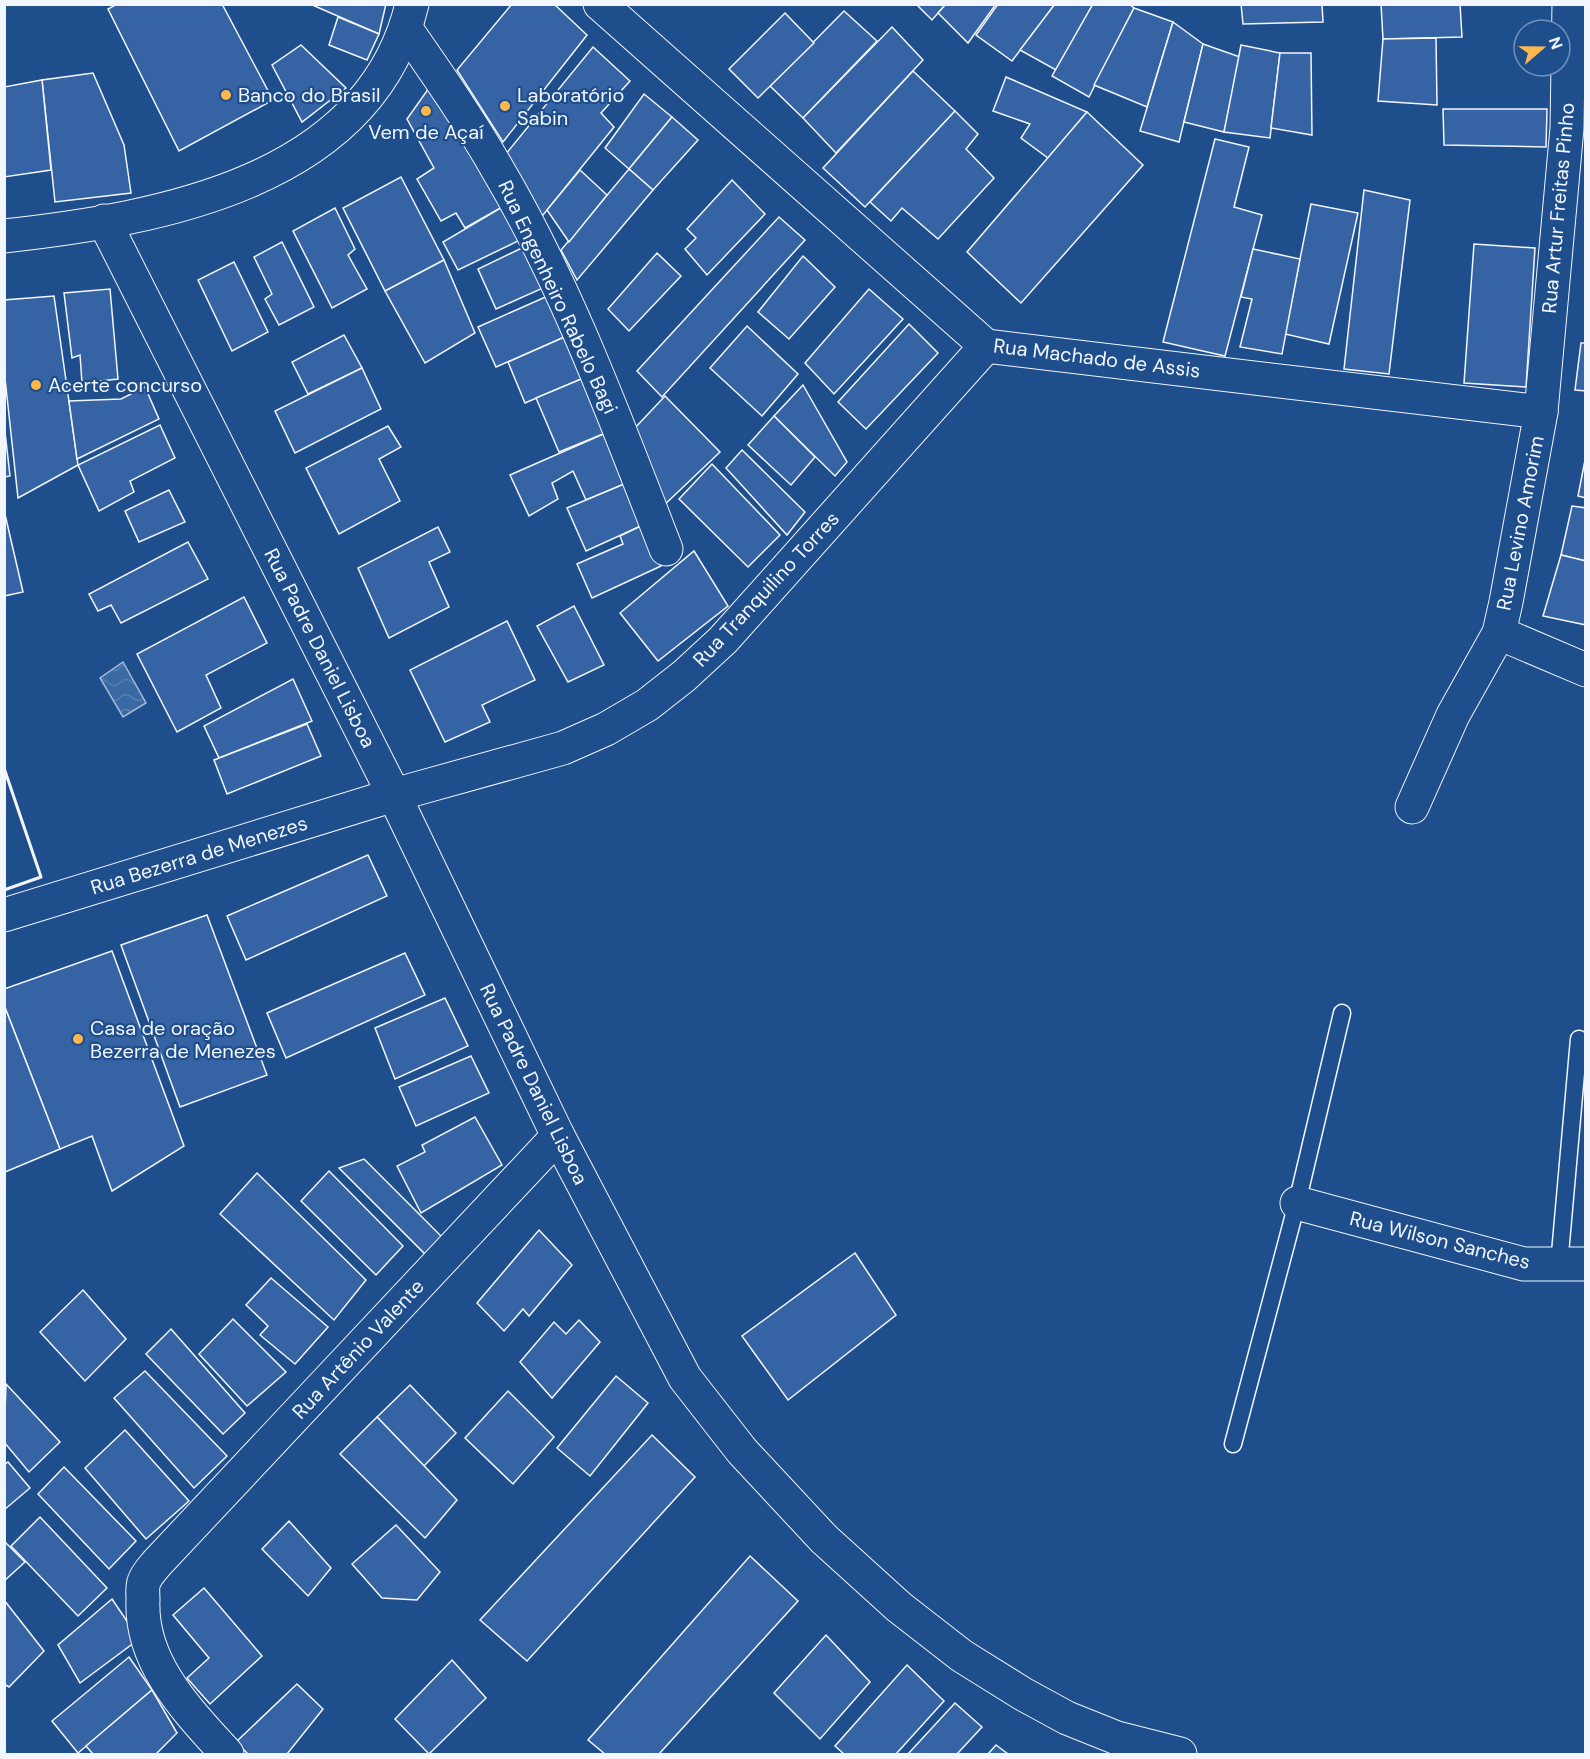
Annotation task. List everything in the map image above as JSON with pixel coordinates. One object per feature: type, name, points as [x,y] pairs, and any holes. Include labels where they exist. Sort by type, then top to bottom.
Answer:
[{"type":"street","name":"Rua Machado de Assis","points":[[600,4],[986,346],[1541,412]]},
{"type":"street","name":"Rua Artur Freitas Pinho","points":[[1541,412],[1567,128],[1574,7]]},
{"type":"street","points":[[4,236],[64,230],[186,205],[233,188],[295,160],[339,126],[376,86],[409,16]]},
{"type":"street","name":"Rua Engenheiro Rabelo Bagi","points":[[409,16],[447,86],[499,171],[549,267],[606,395],[666,549]]},
{"type":"street","name":"Rua Padre Daniel Lisboa","points":[[104,220],[394,795],[558,1136],[685,1378],[742,1451],[824,1539],[899,1607],[962,1656],[1067,1718],[1117,1737],[1180,1755]]},
{"type":"street","name":"Rua Tranquilino Torres","points":[[394,795],[563,748],[606,729],[647,705],[684,676],[723,640],[986,346]]},
{"type":"street","name":"Rua Levino Amorim","points":[[1412,807],[1453,715],[1499,633],[1541,412]]},
{"type":"street","name":"Rua Levino Amorim","points":[[1499,633],[1586,670]]},
{"type":"street","name":"Rua Bezerra de Menezes","points":[[4,915],[394,795]]},
{"type":"street","name":"Rua Artênio Valente","points":[[227,1755],[165,1679],[149,1646],[142,1612],[144,1582],[157,1563],[558,1136]]},
{"type":"street","name":"Rua Wilson Sanches","points":[[1297,1203],[1524,1264],[1572,1264]]},
{"type":"lane","points":[[1233,1444],[1297,1203],[1342,1013]]},
{"type":"lane","points":[[1572,1264],[1579,1039]]},
{"type":"water","points":[[123,662],[146,703],[123,717],[100,678]]},
{"type":"building","points":[[117,4],[222,4],[273,100],[179,151],[108,9]]},
{"type":"building","points":[[310,4],[386,4],[379,34]]},
{"type":"building","name":"Laboratório Sabin","points":[[512,4],[554,4],[587,35],[503,142],[457,70]]},
{"type":"building","points":[[916,4],[946,4],[932,20]]},
{"type":"building","points":[[946,4],[996,4],[968,43],[938,13]]},
{"type":"building","points":[[998,4],[1055,4],[1012,61],[976,35]]},
{"type":"building","points":[[1055,4],[1093,4],[1056,70],[1020,50]]},
{"type":"building","points":[[1093,4],[1129,4],[1134,8],[1089,97],[1052,76]]},
{"type":"building","points":[[1241,4],[1322,4],[1323,22],[1243,24]]},
{"type":"building","points":[[1381,4],[1460,4],[1462,37],[1383,39]]},
{"type":"building","points":[[1134,8],[1173,22],[1147,107],[1094,85]]},
{"type":"building","points":[[844,11],[877,41],[803,118],[770,86]]},
{"type":"building","points":[[785,13],[814,43],[758,98],[729,69]]},
{"type":"building","points":[[338,17],[379,34],[367,60],[329,45]]},
{"type":"building","points":[[1173,22],[1203,44],[1179,142],[1140,131]]},
{"type":"building","points":[[892,27],[923,60],[836,153],[803,118]]},
{"type":"building","points":[[1436,38],[1437,105],[1378,101],[1383,39]]},
{"type":"building","points":[[1203,44],[1240,57],[1224,132],[1184,122]]},
{"type":"building","points":[[301,45],[346,88],[302,122],[272,65]]},
{"type":"building","points":[[1241,45],[1280,53],[1270,138],[1224,132]]},
{"type":"building","points":[[593,47],[630,81],[601,113],[614,127],[539,220],[505,155]]},
{"type":"building","points":[[1280,53],[1311,53],[1312,135],[1271,128]]},
{"type":"building","points":[[913,71],[955,111],[865,207],[823,168]]},
{"type":"building","points":[[93,73],[124,145],[131,193],[55,202],[42,80]]},
{"type":"building","points":[[1006,77],[1087,112],[1048,158],[1021,138],[1030,124],[993,111]]},
{"type":"building","points":[[42,80],[51,170],[4,177],[4,87]]},
{"type":"building","points":[[431,85],[504,206],[465,228],[456,213],[441,221],[417,179],[434,168],[407,119]]},
{"type":"building","points":[[644,94],[672,117],[629,169],[605,148]]},
{"type":"building","points":[[1443,109],[1547,109],[1546,147],[1444,145]]},
{"type":"building","points":[[955,111],[978,134],[966,149],[994,178],[938,239],[902,208],[891,221],[870,202]]},
{"type":"building","points":[[1087,112],[1143,165],[1021,303],[967,252]]},
{"type":"building","points":[[672,117],[698,140],[653,190],[629,169]]},
{"type":"building","points":[[1215,139],[1249,147],[1234,207],[1262,215],[1225,356],[1163,342]]},
{"type":"building","points":[[629,169],[653,190],[577,280],[561,250]]},
{"type":"building","points":[[580,170],[607,195],[569,242],[547,210]]},
{"type":"building","points":[[401,177],[444,260],[385,291],[343,208]]},
{"type":"building","points":[[732,180],[765,214],[707,275],[685,249],[696,238],[687,229]]},
{"type":"building","points":[[1364,190],[1410,200],[1389,374],[1344,369]]},
{"type":"building","points":[[1311,204],[1358,213],[1329,344],[1285,334]]},
{"type":"building","points":[[504,206],[520,240],[458,270],[443,242]]},
{"type":"building","points":[[335,208],[355,249],[348,255],[367,289],[332,308],[293,231]]},
{"type":"building","points":[[779,217],[805,240],[662,397],[637,371]]},
{"type":"building","points":[[282,242],[314,307],[279,325],[265,299],[272,294],[254,257]]},
{"type":"building","points":[[1474,244],[1535,248],[1526,387],[1464,383]]},
{"type":"building","points":[[524,247],[543,288],[496,309],[478,269]]},
{"type":"building","points":[[1253,249],[1300,259],[1282,354],[1240,347],[1252,299],[1241,297]]},
{"type":"building","points":[[657,253],[681,276],[629,331],[608,309]]},
{"type":"building","points":[[803,256],[835,287],[789,339],[758,312]]},
{"type":"building","points":[[444,260],[475,333],[425,363],[385,291]]},
{"type":"building","points":[[234,262],[268,332],[232,351],[198,280]]},
{"type":"building","points":[[110,289],[118,379],[82,383],[80,355],[72,358],[64,293]]},
{"type":"building","points":[[869,289],[903,319],[834,394],[805,363]]},
{"type":"building","points":[[550,295],[569,335],[496,367],[478,327]]},
{"type":"building","name":"Acerte concurso","points":[[54,296],[78,465],[18,498],[4,369],[4,300]]},
{"type":"building","points":[[909,324],[938,353],[866,429],[838,402]]},
{"type":"building","points":[[747,326],[798,374],[762,416],[710,368]]},
{"type":"building","points":[[344,335],[362,368],[308,394],[292,362]]},
{"type":"building","points":[[569,335],[586,377],[525,403],[508,362]]},
{"type":"building","points":[[1581,343],[1586,343],[1586,391],[1575,390]]},
{"type":"building","points":[[362,368],[381,409],[295,453],[275,411]]},
{"type":"building","points":[[586,377],[608,432],[559,452],[536,398]]},
{"type":"building","points":[[803,385],[847,462],[835,476],[774,416]]},
{"type":"building","points":[[145,387],[159,419],[77,459],[69,401],[121,399]]},
{"type":"building","points":[[665,396],[720,452],[660,509],[634,429]]},
{"type":"building","points":[[774,416],[815,457],[791,485],[748,445]]},
{"type":"building","points":[[4,423],[10,476],[4,477]]},
{"type":"building","points":[[160,425],[175,458],[130,481],[134,492],[99,511],[78,465]]},
{"type":"building","points":[[388,426],[401,447],[379,459],[400,501],[339,534],[306,468]]},
{"type":"building","points":[[608,432],[629,482],[586,500],[573,471],[552,483],[558,499],[529,516],[510,475]]},
{"type":"building","points":[[742,450],[805,512],[787,535],[726,468]]},
{"type":"building","points":[[1586,455],[1586,498],[1578,496]]},
{"type":"building","points":[[712,464],[780,535],[748,567],[679,499]]},
{"type":"building","points":[[629,482],[645,524],[586,551],[567,508]]},
{"type":"building","points":[[169,490],[185,522],[139,542],[125,511]]},
{"type":"building","points":[[1572,506],[1586,508],[1586,561],[1561,555]]},
{"type":"building","points":[[4,510],[23,592],[4,596]]},
{"type":"building","points":[[645,524],[661,566],[592,598],[577,564],[623,544],[620,536]]},
{"type":"building","points":[[438,527],[450,552],[429,562],[449,607],[389,638],[358,568]]},
{"type":"building","points":[[188,542],[208,579],[121,623],[111,605],[98,611],[89,594]]},
{"type":"building","points":[[694,551],[728,606],[658,661],[620,613]]},
{"type":"building","points":[[1561,555],[1586,561],[1586,625],[1543,616]]},
{"type":"building","points":[[244,597],[267,643],[206,675],[221,708],[177,732],[137,654]]},
{"type":"building","points":[[574,606],[604,665],[568,682],[537,626]]},
{"type":"building","points":[[507,621],[535,680],[482,705],[490,722],[445,742],[410,670]]},
{"type":"building","points":[[293,679],[312,721],[219,758],[204,726]]},
{"type":"building","points":[[307,724],[321,756],[227,794],[214,760]]},
{"type":"building","points":[[368,855],[387,896],[246,960],[227,916]]},
{"type":"building","points":[[207,915],[267,1075],[180,1107],[121,945]]},
{"type":"building","points":[[112,951],[184,1146],[112,1191],[92,1136],[60,1149],[4,1005],[4,989]]},
{"type":"building","points":[[405,953],[425,995],[286,1058],[267,1013]]},
{"type":"building","points":[[445,998],[468,1046],[395,1079],[375,1028]]},
{"type":"building","points":[[4,1005],[60,1149],[5,1172],[4,1170]]},
{"type":"building","points":[[471,1056],[489,1093],[416,1126],[399,1087]]},
{"type":"building","points":[[475,1117],[502,1165],[421,1213],[397,1166],[425,1152],[422,1145]]},
{"type":"building","points":[[364,1159],[442,1237],[427,1256],[339,1168]]},
{"type":"building","points":[[329,1171],[403,1246],[376,1275],[301,1201]]},
{"type":"building","points":[[257,1173],[366,1280],[334,1320],[220,1214]]},
{"type":"building","points":[[539,1230],[572,1265],[529,1316],[523,1309],[504,1331],[477,1303]]},
{"type":"building","points":[[855,1253],[896,1315],[788,1400],[742,1336]]},
{"type":"building","points":[[271,1278],[328,1327],[295,1364],[260,1335],[268,1326],[246,1305]]},
{"type":"building","points":[[83,1290],[126,1339],[85,1381],[40,1332]]},
{"type":"building","points":[[233,1319],[286,1372],[247,1406],[199,1354]]},
{"type":"building","points":[[579,1320],[600,1342],[552,1398],[520,1362],[554,1322],[566,1334]]},
{"type":"building","points":[[171,1329],[245,1413],[223,1434],[146,1354]]},
{"type":"building","points":[[145,1371],[227,1456],[194,1488],[114,1398]]},
{"type":"building","points":[[616,1376],[648,1403],[590,1476],[557,1448]]},
{"type":"building","points":[[6,1384],[60,1442],[29,1472],[4,1442]]},
{"type":"building","points":[[410,1385],[456,1433],[424,1466],[377,1417]]},
{"type":"building","points":[[508,1391],[554,1437],[513,1484],[465,1438]]},
{"type":"building","points":[[377,1417],[457,1500],[425,1538],[340,1454]]},
{"type":"building","points":[[125,1430],[189,1501],[146,1539],[85,1468]]},
{"type":"building","points":[[652,1435],[695,1477],[527,1661],[480,1620]]},
{"type":"building","points":[[8,1462],[30,1488],[4,1510],[4,1465]]},
{"type":"building","points":[[64,1467],[136,1541],[109,1569],[38,1494]]},
{"type":"building","points":[[40,1517],[107,1588],[78,1616],[11,1546]]},
{"type":"building","points":[[289,1521],[331,1568],[308,1596],[262,1549]]},
{"type":"building","points":[[396,1525],[440,1572],[417,1600],[382,1598],[352,1564]]},
{"type":"building","points":[[4,1541],[25,1562],[4,1581]]},
{"type":"building","points":[[750,1556],[798,1601],[659,1754],[605,1754],[588,1740]]},
{"type":"building","points":[[204,1588],[262,1656],[210,1704],[187,1678],[209,1658],[173,1615]]},
{"type":"building","points":[[112,1599],[139,1639],[80,1683],[58,1645]]},
{"type":"building","points":[[4,1600],[44,1651],[9,1687],[4,1684]]},
{"type":"building","points":[[826,1635],[870,1682],[820,1739],[774,1693]]},
{"type":"building","points":[[129,1657],[152,1690],[78,1753],[52,1721]]},
{"type":"building","points":[[452,1660],[486,1698],[429,1754],[395,1719]]},
{"type":"building","points":[[907,1665],[944,1701],[896,1754],[844,1754],[835,1746]]},
{"type":"building","points":[[297,1684],[323,1709],[287,1754],[248,1754],[236,1742]]},
{"type":"building","points":[[152,1690],[177,1733],[156,1754],[93,1754],[86,1746]]},
{"type":"building","points":[[955,1703],[982,1727],[957,1754],[908,1754]]},
{"type":"building","points":[[996,1745],[1008,1754],[988,1754]]},
{"type":"wall","points":[[4,768],[41,877],[4,890]]},
{"type":"place","name":"Banco do Brasil","points":[[226,95]]},
{"type":"place","name":"Laboratório Sabin","points":[[505,106]]},
{"type":"place","name":"Vem de Açaí","points":[[426,111]]},
{"type":"place","name":"Acerte concurso","points":[[36,385]]},
{"type":"place","name":"Casa de oração Bezerra de Menezes","points":[[78,1039]]}]
